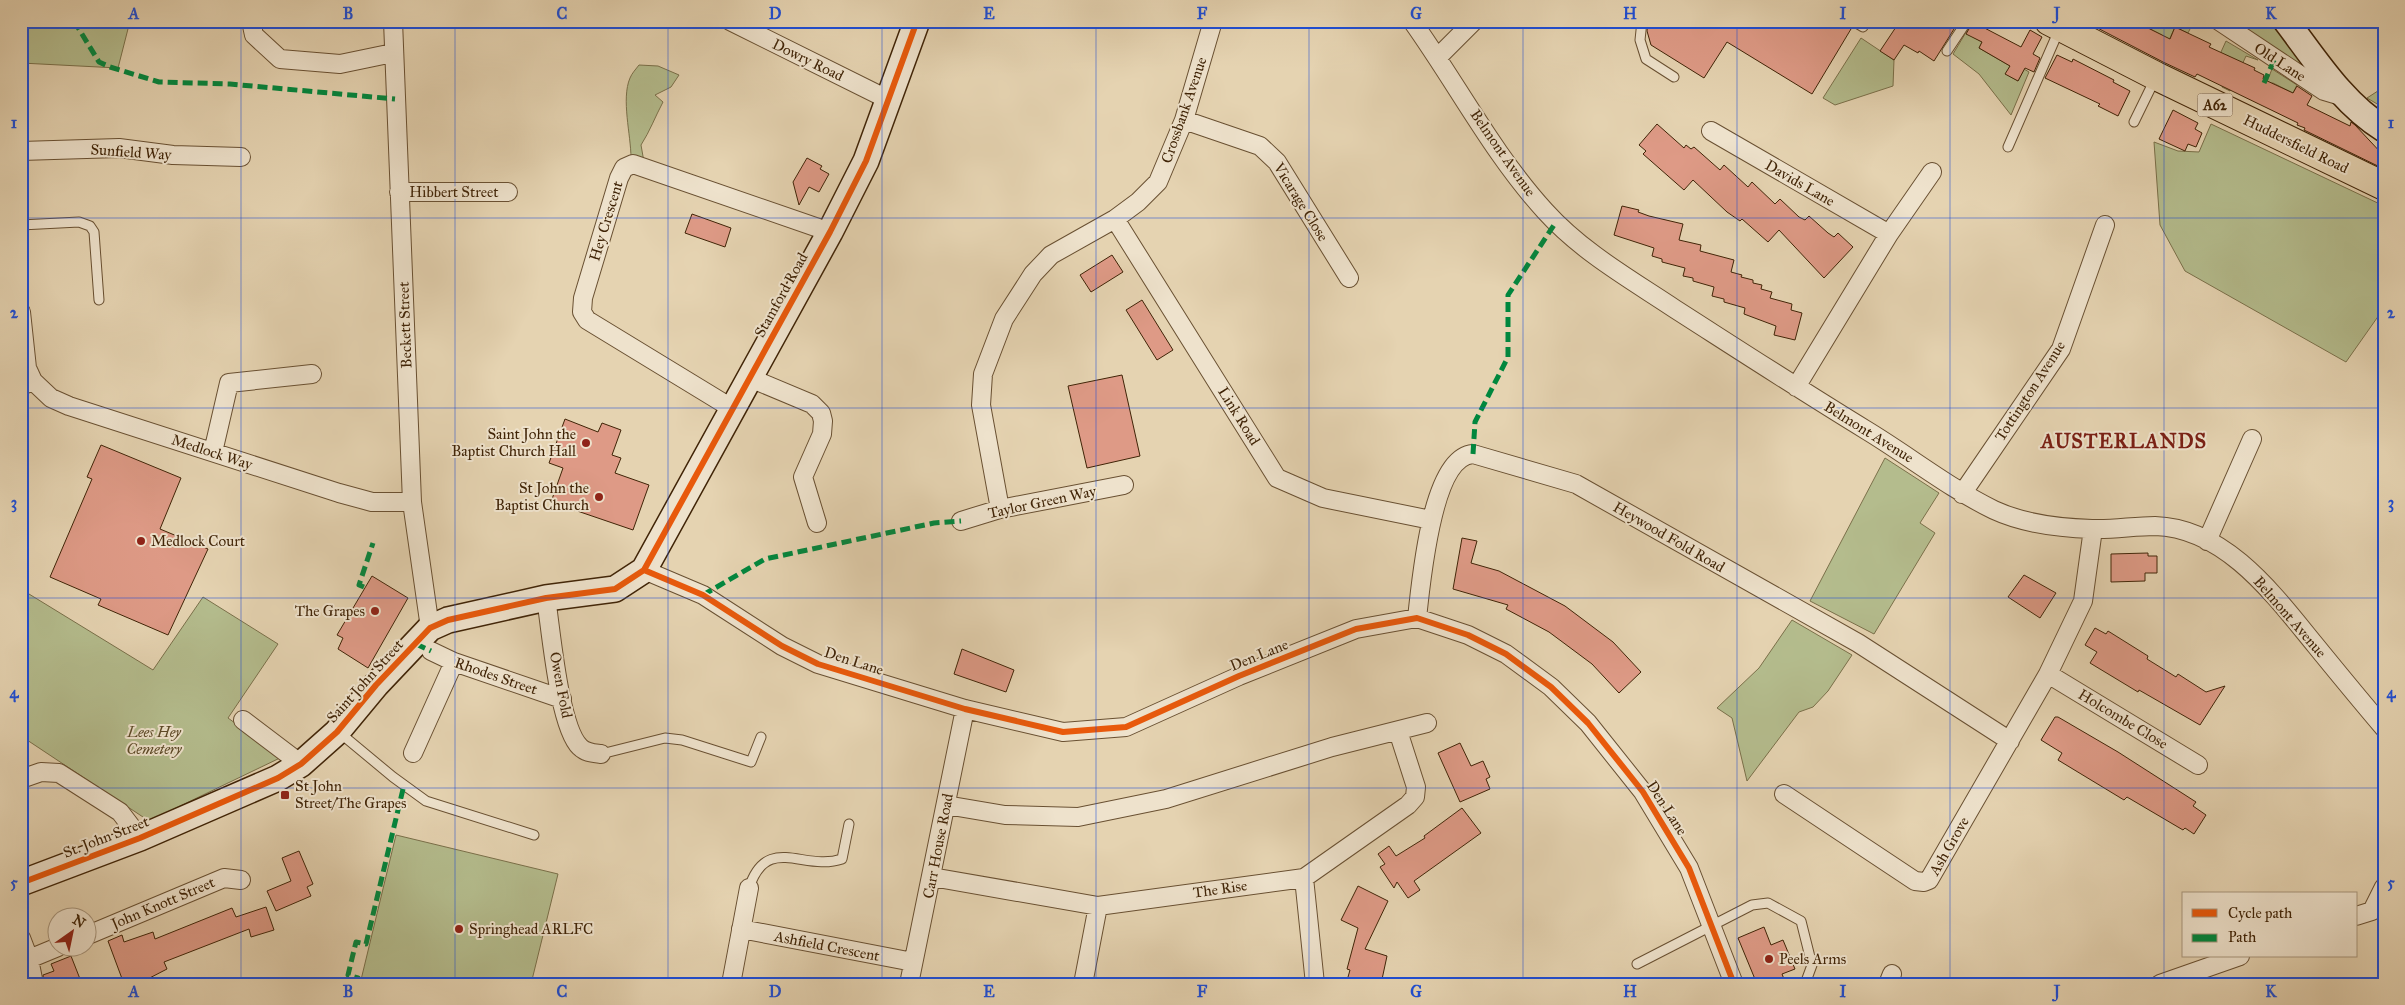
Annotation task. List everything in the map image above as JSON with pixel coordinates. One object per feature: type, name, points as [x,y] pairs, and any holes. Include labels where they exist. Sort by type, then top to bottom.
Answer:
[{"type":"main road","name":"Huddersfield Road","points":[[2054,24],[2156,76],[2384,186]]},
{"type":"street","points":[[252,21],[254,35],[280,59],[340,64],[393,53]]},
{"type":"street","name":"Beckett Street","points":[[393,21],[412,502],[430,639]]},
{"type":"street","name":"Dowry Road","points":[[730,21],[887,99]]},
{"type":"street","name":"Stamford Road","points":[[644,570],[830,232],[866,161],[916,21]]},
{"type":"street","name":"Crossbank Avenue","points":[[1000,509],[981,405],[983,374],[993,344],[1004,319],[1033,274],[1052,255],[1115,219],[1138,202],[1158,182],[1184,120],[1212,21]]},
{"type":"street","name":"Belmont Avenue","points":[[1412,21],[1513,173],[1546,213],[1589,253],[1796,387],[1912,457],[1962,494],[1998,512],[2035,524],[2093,529],[2157,526],[2183,531],[2207,541],[2240,562],[2266,586],[2384,728]]},
{"type":"street","points":[[1438,58],[1474,21]]},
{"type":"street","name":"Old Lane","points":[[2219,21],[2324,90],[2344,97]]},
{"type":"street","name":"Old Lane","points":[[2286,21],[2344,97],[2369,120],[2384,129]]},
{"type":"street","name":"Vicarage Close","points":[[1184,120],[1260,146],[1268,153],[1277,162],[1349,278]]},
{"type":"street","name":"Davids Lane","points":[[1712,131],[1889,234]]},
{"type":"street","name":"Sunfield Way","points":[[21,151],[119,148],[173,155],[241,157]]},
{"type":"street","name":"Hey Crescent","points":[[733,408],[587,320],[582,312],[583,298],[619,178],[624,168],[633,164],[830,232]]},
{"type":"street","points":[[1796,387],[1889,234],[1932,172]]},
{"type":"street","name":"Hibbert Street","points":[[399,192],[508,192]]},
{"type":"street","name":"Link Road","points":[[1115,219],[1277,478],[1323,498],[1431,520]]},
{"type":"street","name":"Tottington Avenue","points":[[1962,494],[2061,349],[2105,225]]},
{"type":"street","points":[[21,312],[27,384]]},
{"type":"street","points":[[213,452],[229,383],[312,374]]},
{"type":"street","points":[[750,378],[812,404],[821,413],[823,421],[822,434],[803,477],[817,524]]},
{"type":"street","name":"Medlock Way","points":[[27,384],[69,406],[372,502],[412,502]]},
{"type":"street","points":[[2207,541],[2252,439]]},
{"type":"street","name":"Heywood Fold Road","points":[[1417,618],[1431,520],[1455,462],[1464,454],[1473,454],[1576,484],[1858,643],[2010,741]]},
{"type":"street","name":"Taylor Green Way","points":[[961,521],[1000,509],[1124,485]]},
{"type":"street","points":[[2010,741],[2048,674],[2083,602],[2093,529]]},
{"type":"street","name":"Saint John Street","points":[[199,813],[278,778],[301,764],[337,732],[376,685],[430,639],[448,620],[546,598],[616,589],[644,570]]},
{"type":"street","name":"Den Lane","points":[[644,570],[703,595],[782,646],[818,664],[965,709],[1063,732],[1126,727],[1239,676],[1356,629],[1417,618],[1468,635],[1506,654],[1551,687],[1588,723],[1643,792],[1689,868],[1734,984]]},
{"type":"street","name":"Owen Fold","points":[[546,598],[562,699],[571,735],[587,753],[601,754]]},
{"type":"street","name":"Rhodes Street","points":[[430,639],[454,662],[562,699]]},
{"type":"street","points":[[413,753],[454,662]]},
{"type":"street","name":"Holcombe Close","points":[[2048,674],[2198,765]]},
{"type":"street","name":"Carr House Road","points":[[909,984],[965,709]]},
{"type":"street","points":[[243,720],[301,764]]},
{"type":"street","points":[[946,805],[1005,816],[1078,818],[1166,799],[1332,747],[1427,724]]},
{"type":"street","name":"The Rise","points":[[932,877],[1098,906],[1304,878],[1408,805],[1415,797],[1416,787],[1398,731]]},
{"type":"street","name":"Ash Grove","points":[[1784,794],[1915,881],[1924,882],[1929,880],[2010,741]]},
{"type":"street","points":[[21,779],[41,772],[59,773],[120,812],[140,838]]},
{"type":"street","name":"St. John Street","points":[[21,883],[140,838],[199,813]]},
{"type":"street","name":"John Knott Street","points":[[98,931],[224,878],[241,880]]},
{"type":"street","points":[[1304,878],[1315,984]]},
{"type":"street","points":[[731,984],[750,888]]},
{"type":"street","points":[[2358,915],[2372,911],[2383,892]]},
{"type":"street","points":[[1083,984],[1098,906]]},
{"type":"street","name":"Ashfield Crescent","points":[[741,929],[914,962]]},
{"type":"street","points":[[21,938],[29,959],[34,984]]},
{"type":"street","points":[[29,959],[48,951]]},
{"type":"street","points":[[2160,984],[2234,958]]},
{"type":"lane","points":[[1642,21],[1640,40],[1646,59],[1674,77]]},
{"type":"lane","points":[[1853,21],[1863,27]]},
{"type":"lane","points":[[1948,51],[1967,21]]},
{"type":"lane","points":[[2008,147],[2054,24]]},
{"type":"lane","points":[[2134,122],[2156,76]]},
{"type":"lane","points":[[21,225],[79,222],[90,226],[94,232],[99,300]]},
{"type":"lane","points":[[337,732],[426,801],[534,835]]},
{"type":"lane","points":[[601,754],[665,738],[682,740],[751,762],[761,737]]},
{"type":"lane","points":[[750,888],[755,872],[767,861],[783,857],[830,863],[842,859],[849,824]]},
{"type":"lane","points":[[1637,964],[1711,924],[1752,905],[1768,903],[1801,921],[1812,965],[1805,984]]},
{"type":"green space","points":[[21,21],[130,21],[118,68],[21,63]]},
{"type":"green space","points":[[2134,21],[2194,21],[2188,33],[2175,27],[2160,60],[2152,56],[2162,35]]},
{"type":"green space","points":[[2239,21],[2271,21],[2305,64],[2306,69],[2240,25]]},
{"type":"green space","points":[[1971,24],[1978,28],[1973,37],[1982,42],[1979,48],[2010,66],[2006,74],[2018,81],[2024,69],[2029,72],[2011,115],[1979,74],[1953,54]]},
{"type":"green space","points":[[1861,38],[1894,60],[1893,86],[1835,105],[1823,98]]},
{"type":"green space","points":[[2226,41],[2258,60],[2246,56],[2230,91],[2222,87],[2221,52]]},
{"type":"green space","points":[[639,65],[658,66],[679,75],[671,87],[655,95],[663,102],[641,145],[644,162],[631,158],[626,106],[627,87],[630,78]]},
{"type":"green space","points":[[2272,69],[2297,85],[2293,93],[2273,83],[2266,84]]},
{"type":"green space","points":[[2384,87],[2384,108],[2367,98]]},
{"type":"green space","points":[[2211,124],[2384,206],[2384,308],[2346,362],[2185,271],[2160,225],[2154,142],[2178,151],[2199,152]]},
{"type":"green space","points":[[1885,458],[1939,493],[1920,523],[1935,533],[1874,634],[1810,601]]},
{"type":"green space","name":"Lees Hey Cemetery","points":[[29,594],[153,670],[203,597],[278,644],[228,718],[282,757],[149,821],[21,736],[21,606]]},
{"type":"green space","points":[[1792,620],[1852,655],[1828,691],[1813,707],[1799,712],[1747,781],[1732,718],[1717,708],[1759,668]]},
{"type":"green space","name":"Springhead ARLFC","points":[[396,835],[558,874],[531,984],[360,984]]},
{"type":"building","points":[[1648,21],[1838,21],[1851,29],[1812,94],[1727,42],[1704,78],[1651,45],[1647,31]]},
{"type":"building","points":[[1900,21],[1959,21],[1934,61],[1919,51],[1918,53],[1904,45],[1894,60],[1880,51]]},
{"type":"building","points":[[2084,21],[2134,21],[2170,39],[2175,27],[2211,44],[2209,47],[2255,68],[2254,70],[2264,75],[2263,79],[2293,93],[2297,86],[2312,96],[2307,105],[2350,126],[2351,122],[2355,125],[2384,156],[2384,169],[2304,130],[2305,128],[2297,125],[2298,123],[2197,74],[2195,77],[2163,62]]},
{"type":"building","points":[[1973,22],[2021,47],[2030,30],[2042,37],[2033,54],[2040,58],[2034,72],[2025,68],[2018,81],[2005,74],[2010,66],[1979,48],[1982,42],[1966,34]]},
{"type":"building","points":[[2057,55],[2072,62],[2073,59],[2114,80],[2113,82],[2130,91],[2118,116],[2098,106],[2100,104],[2045,78]]},
{"type":"building","points":[[2173,110],[2198,123],[2195,129],[2202,133],[2196,147],[2188,144],[2185,151],[2159,139]]},
{"type":"building","points":[[1657,124],[1684,148],[1686,145],[1691,149],[1694,147],[1720,170],[1724,165],[1748,187],[1752,182],[1775,204],[1780,199],[1799,217],[1805,220],[1809,216],[1828,233],[1834,237],[1838,233],[1853,247],[1824,278],[1779,230],[1768,242],[1742,219],[1740,221],[1727,212],[1693,180],[1684,190],[1643,154],[1646,151],[1639,145]]},
{"type":"building","points":[[807,158],[822,166],[820,169],[829,174],[819,192],[809,187],[799,205],[793,182]]},
{"type":"building","points":[[1622,206],[1639,210],[1638,212],[1649,216],[1683,224],[1679,240],[1701,245],[1700,251],[1734,260],[1731,272],[1753,280],[1753,283],[1762,285],[1761,289],[1772,292],[1770,298],[1792,304],[1791,310],[1802,313],[1795,340],[1774,335],[1776,326],[1744,314],[1745,308],[1724,302],[1724,299],[1712,296],[1714,287],[1683,276],[1685,268],[1662,262],[1662,259],[1652,256],[1654,248],[1614,235]]},
{"type":"building","points":[[692,214],[731,228],[725,247],[685,233]]},
{"type":"building","points":[[1112,255],[1123,272],[1091,292],[1080,275]]},
{"type":"building","points":[[1142,300],[1173,350],[1157,360],[1126,310]]},
{"type":"building","points":[[1122,375],[1140,456],[1087,468],[1068,386]]},
{"type":"building","points":[[565,419],[598,432],[602,423],[621,430],[612,455],[621,458],[615,473],[649,485],[633,530],[551,502],[563,468],[549,463]]},
{"type":"building","name":"Medlock Court","points":[[101,445],[181,478],[160,529],[208,549],[168,635],[98,605],[101,599],[50,577],[92,479],[87,477]]},
{"type":"building","points":[[1462,538],[1477,541],[1471,563],[1499,571],[1565,606],[1613,642],[1641,672],[1619,693],[1592,664],[1549,632],[1506,609],[1508,605],[1453,589]]},
{"type":"building","points":[[2148,553],[2148,556],[2157,556],[2157,573],[2145,573],[2145,581],[2111,582],[2111,554]]},
{"type":"building","points":[[2024,575],[2056,593],[2040,618],[2008,597]]},
{"type":"building","name":"The Grapes","points":[[372,576],[408,598],[368,668],[338,649],[343,638],[337,635]]},
{"type":"building","points":[[2095,628],[2106,634],[2108,631],[2148,656],[2147,659],[2176,677],[2178,674],[2206,692],[2225,686],[2200,725],[2139,690],[2138,692],[2090,663],[2097,652],[2085,645]]},
{"type":"building","points":[[962,649],[1014,670],[1006,692],[954,674]]},
{"type":"building","points":[[2055,717],[2118,752],[2196,802],[2193,806],[2206,815],[2194,834],[2185,828],[2183,830],[2127,797],[2124,800],[2058,760],[2062,753],[2041,740]]},
{"type":"building","points":[[1460,743],[1471,766],[1483,761],[1490,777],[1486,779],[1490,789],[1460,802],[1438,753]]},
{"type":"building","points":[[1462,808],[1481,833],[1414,881],[1420,890],[1408,898],[1397,882],[1394,888],[1380,867],[1385,864],[1378,854],[1389,846],[1396,856],[1425,838],[1424,836]]},
{"type":"building","points":[[299,851],[313,884],[307,887],[311,896],[276,911],[267,891],[291,881],[282,858]]},
{"type":"building","points":[[1358,886],[1388,901],[1365,949],[1387,956],[1381,984],[1346,984],[1350,970],[1347,969],[1358,928],[1341,920]]},
{"type":"building","points":[[266,907],[274,930],[251,937],[249,929],[164,962],[167,969],[138,984],[124,984],[108,941],[122,935],[124,942],[153,932],[155,939],[232,908],[236,917]]},
{"type":"building","name":"Peels Arms","points":[[1764,927],[1771,945],[1783,940],[1795,969],[1782,974],[1786,984],[1757,984],[1738,938]]},
{"type":"building","points":[[66,958],[72,958],[82,984],[44,984],[43,975],[54,971],[51,964]]},
{"type":"marked path","points":[[74,21],[99,62],[159,82],[230,84],[395,99]]},
{"type":"marked path","points":[[2264,83],[2275,58]]},
{"type":"marked path","points":[[1473,454],[1475,422],[1508,357],[1508,295],[1556,222]]},
{"type":"marked path","points":[[703,595],[765,559],[934,523],[961,521]]},
{"type":"marked path","points":[[364,587],[359,585],[373,543]]},
{"type":"marked path","points":[[416,644],[431,651]]},
{"type":"marked path","points":[[357,984],[358,978],[348,975],[356,942],[366,944],[404,785]]},
{"type":"cycle path","points":[[21,883],[140,838],[278,778],[301,764],[337,732],[376,685],[430,628],[448,620],[546,598],[615,589],[644,570],[830,232],[866,161],[917,21]]},
{"type":"cycle path","points":[[644,570],[703,595],[782,646],[818,664],[965,709],[1063,732],[1126,727],[1239,676],[1356,629],[1417,618],[1468,635],[1506,654],[1551,687],[1588,723],[1643,792],[1689,868],[1734,984]]},
{"type":"place","name":"Saint John the Baptist Church Hall","points":[[586,443]]},
{"type":"place","name":"St John the Baptist Church","points":[[599,497]]},
{"type":"place","name":"Medlock Court","points":[[141,541]]},
{"type":"place","name":"The Grapes","points":[[375,611]]},
{"type":"place","name":"St John Street/The Grapes","points":[[285,795]]},
{"type":"place","name":"Springhead ARLFC","points":[[459,929]]},
{"type":"place","name":"Peels Arms","points":[[1769,959]]},
{"type":"district","name":"AUSTERLANDS","points":[[2124,441]]}]
